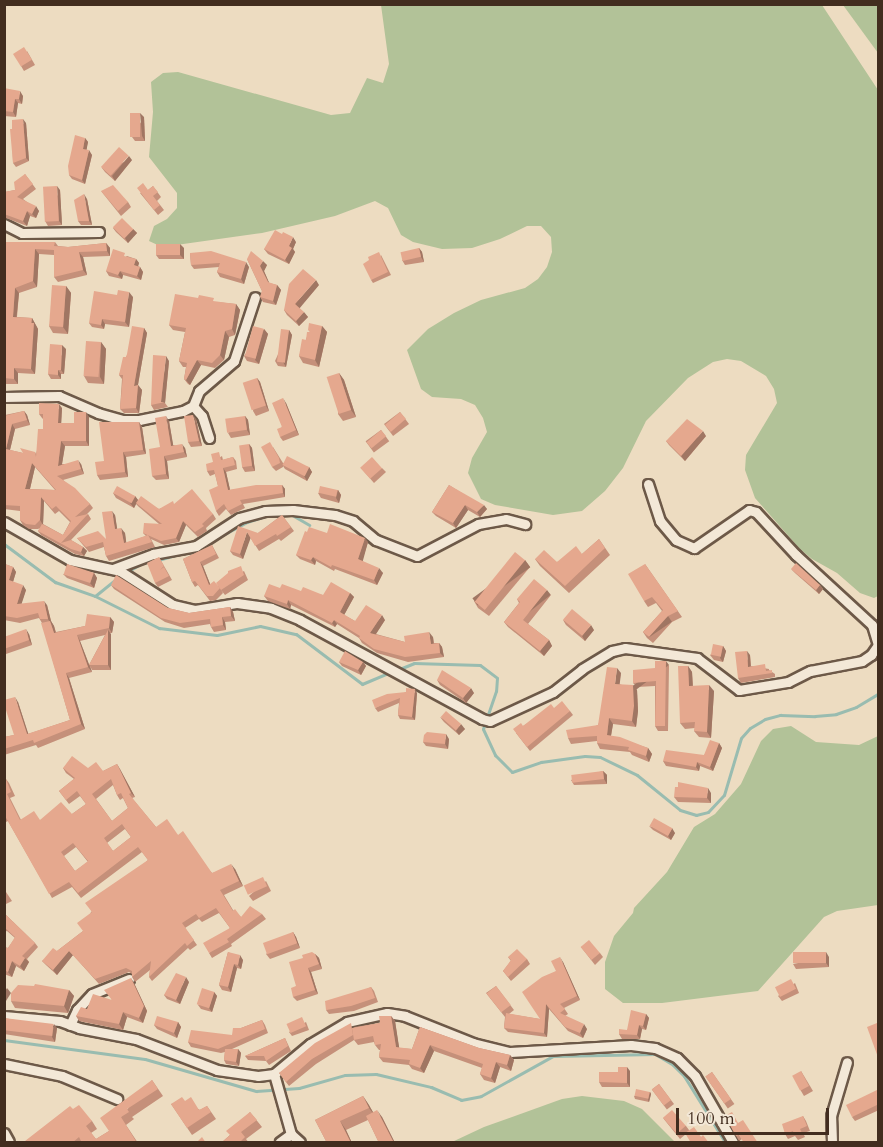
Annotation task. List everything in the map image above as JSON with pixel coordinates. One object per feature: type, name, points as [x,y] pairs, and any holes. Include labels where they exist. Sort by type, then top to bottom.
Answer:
[{"type":"street","points":[[4,224],[22,233],[99,232]]},
{"type":"street","points":[[4,397],[59,396],[98,413],[122,420],[139,420],[183,411],[193,406],[199,392],[234,361],[255,297]]},
{"type":"street","points":[[193,406],[202,416],[209,438]]},
{"type":"street","points":[[4,522],[70,560],[120,572],[160,598],[185,609],[237,603],[272,608],[300,620],[486,720],[553,692],[592,663],[612,651],[625,648],[698,658],[740,690],[788,681],[810,671],[862,661],[871,656],[879,645],[872,625],[795,555],[756,512],[749,510],[694,548],[676,540],[660,521],[648,484]]},
{"type":"street","points":[[120,572],[153,554],[196,546],[239,518],[265,511],[293,510],[335,514],[353,521],[376,540],[417,556],[478,524],[506,519],[525,524]]},
{"type":"street","points":[[70,1025],[77,1010],[92,994],[129,979]]},
{"type":"street","points":[[275,1079],[329,1031],[347,1022],[387,1013],[405,1016],[473,1043],[510,1052],[631,1045],[655,1048],[677,1058],[695,1076],[733,1143]]},
{"type":"street","points":[[4,1016],[70,1025],[136,1039],[217,1070],[275,1079]]},
{"type":"street","points":[[831,1143],[831,1116],[846,1062]]},
{"type":"street","points":[[4,1064],[62,1076],[117,1099]]},
{"type":"street","points":[[275,1079],[279,1100],[291,1134],[300,1143]]},
{"type":"street","points":[[4,1133],[9,1143]]},
{"type":"street","points":[[280,1143],[291,1134]]},
{"type":"green space","points":[[381,5],[822,5],[878,90],[878,596],[874,598],[860,593],[837,573],[812,559],[800,549],[755,498],[745,470],[746,455],[777,403],[774,389],[766,376],[741,361],[727,359],[713,362],[688,378],[646,421],[623,468],[605,491],[582,511],[553,515],[495,505],[481,499],[468,473],[472,458],[487,432],[483,418],[475,405],[461,399],[432,397],[421,389],[407,350],[428,329],[454,313],[481,300],[525,288],[538,279],[547,267],[552,252],[551,237],[541,226],[527,226],[500,239],[472,248],[442,249],[413,242],[401,235],[388,208],[375,201],[335,216],[262,233],[162,247],[149,241],[154,226],[167,219],[177,208],[177,193],[149,157],[153,112],[151,82],[163,73],[178,72],[331,115],[350,113],[367,78],[383,83],[389,64]]},
{"type":"green space","points":[[843,5],[878,5],[878,53]]},
{"type":"green space","points":[[791,726],[816,742],[859,745],[878,736],[878,905],[837,911],[824,917],[758,991],[662,1003],[623,1003],[605,989],[605,962],[614,936],[633,913],[634,908],[667,872],[694,827],[715,814],[741,784],[761,741],[773,729]]},
{"type":"green space","points":[[582,1096],[624,1101],[642,1109],[675,1142],[452,1142],[484,1127],[562,1099]]},
{"type":"building","points":[[24,47],[32,60],[21,67],[13,54]]},
{"type":"building","points":[[4,88],[20,91],[19,99],[15,99],[13,112],[4,111]]},
{"type":"building","points":[[130,113],[140,113],[140,137],[130,137]]},
{"type":"building","points":[[23,119],[26,158],[13,163],[10,129],[12,129],[12,120]]},
{"type":"building","points":[[75,135],[85,138],[83,149],[89,150],[82,180],[69,175],[68,166]]},
{"type":"building","points":[[119,147],[129,156],[111,176],[101,167]]},
{"type":"building","points":[[25,174],[33,184],[17,197],[36,206],[32,214],[27,211],[23,221],[4,214],[4,192],[15,190],[14,182]]},
{"type":"building","points":[[143,183],[148,190],[153,186],[158,192],[153,196],[160,205],[154,210],[137,188]]},
{"type":"building","points":[[113,185],[128,202],[118,211],[101,191]]},
{"type":"building","points":[[57,186],[59,221],[45,222],[43,187]]},
{"type":"building","points":[[84,194],[89,221],[78,221],[74,200]]},
{"type":"building","points":[[122,218],[133,229],[124,239],[113,227]]},
{"type":"building","points":[[275,230],[293,237],[289,246],[292,248],[285,260],[264,249]]},
{"type":"building","points":[[5,242],[55,242],[54,246],[68,247],[106,243],[107,251],[79,252],[83,270],[54,277],[54,250],[35,249],[33,281],[15,288],[13,317],[32,318],[31,323],[34,323],[31,369],[14,368],[14,379],[4,378]]},
{"type":"building","points":[[156,244],[180,244],[180,255],[156,255]]},
{"type":"building","points":[[419,248],[421,257],[403,261],[400,252]]},
{"type":"building","points":[[113,249],[125,253],[124,256],[136,259],[134,265],[140,267],[137,276],[120,271],[118,275],[106,271]]},
{"type":"building","points":[[211,251],[246,262],[241,279],[217,272],[220,263],[191,265],[190,253]]},
{"type":"building","points":[[251,251],[263,261],[260,266],[268,282],[277,285],[273,301],[260,297],[262,291],[247,259]]},
{"type":"building","points":[[379,252],[388,272],[371,280],[363,264],[369,260],[368,257]]},
{"type":"building","points":[[303,269],[316,280],[295,304],[304,312],[296,321],[284,310],[289,284]]},
{"type":"building","points":[[52,285],[66,286],[63,327],[49,326]]},
{"type":"building","points":[[118,290],[129,292],[125,322],[102,319],[101,325],[89,323],[94,291],[117,295]]},
{"type":"building","points":[[175,294],[198,298],[199,295],[214,298],[213,301],[236,304],[232,329],[225,331],[220,355],[212,363],[197,360],[186,380],[184,379],[187,363],[179,361],[186,328],[169,325]]},
{"type":"building","points":[[309,323],[322,326],[315,360],[299,356],[302,339],[306,340],[307,332],[310,332]]},
{"type":"building","points":[[132,326],[144,328],[134,386],[138,385],[136,408],[120,409],[123,375],[119,375],[123,357],[127,354]]},
{"type":"building","points":[[253,326],[264,329],[256,359],[245,356]]},
{"type":"building","points":[[281,329],[289,330],[285,363],[277,362]]},
{"type":"building","points":[[86,341],[101,342],[99,377],[84,376]]},
{"type":"building","points":[[50,344],[62,345],[61,370],[58,370],[58,375],[48,374]]},
{"type":"building","points":[[153,355],[166,356],[161,402],[165,402],[151,405]]},
{"type":"building","points":[[339,373],[351,410],[339,414],[327,377]]},
{"type":"building","points":[[257,378],[266,406],[252,410],[243,383]]},
{"type":"building","points":[[283,398],[296,430],[280,437],[277,429],[282,427],[272,403]]},
{"type":"building","points":[[39,403],[59,404],[58,423],[74,423],[74,412],[86,412],[86,441],[61,441],[58,466],[78,460],[81,469],[57,476],[75,488],[90,504],[75,517],[88,514],[61,543],[71,540],[83,547],[81,552],[71,549],[38,531],[42,524],[63,535],[71,521],[56,506],[52,509],[41,497],[40,520],[35,525],[26,524],[20,520],[20,506],[4,505],[4,416],[24,411],[27,420],[12,424],[6,449],[23,453],[20,448],[35,452],[36,457],[38,429],[43,429],[43,414],[39,414]],"holes":[[[32,463],[56,490],[25,489]]]},
{"type":"building","points":[[400,412],[406,419],[391,432],[385,425]]},
{"type":"building","points":[[193,415],[199,441],[188,442],[184,416]]},
{"type":"building","points":[[166,416],[171,446],[182,444],[184,452],[164,456],[166,474],[152,476],[149,449],[160,447],[155,418]]},
{"type":"building","points":[[245,416],[247,430],[227,433],[225,419]]},
{"type":"building","points":[[687,419],[703,431],[681,456],[666,441]]},
{"type":"building","points":[[99,422],[139,422],[143,450],[123,452],[125,472],[97,475],[95,462],[104,461]]},
{"type":"building","points":[[381,430],[386,436],[372,448],[366,442]]},
{"type":"building","points":[[270,442],[280,463],[272,467],[261,447]]},
{"type":"building","points":[[249,444],[252,466],[242,467],[239,445]]},
{"type":"building","points":[[219,452],[221,460],[233,457],[235,465],[223,468],[228,490],[256,485],[282,485],[283,493],[240,500],[242,504],[228,511],[224,504],[216,511],[209,490],[218,486],[214,470],[207,471],[206,464],[213,462],[211,454]]},
{"type":"building","points":[[287,456],[309,467],[305,476],[282,465]]},
{"type":"building","points":[[372,457],[382,468],[370,479],[360,468]]},
{"type":"building","points":[[449,485],[484,505],[477,512],[465,505],[453,523],[432,512]]},
{"type":"building","points":[[117,486],[135,496],[131,503],[113,493]]},
{"type":"building","points":[[320,486],[338,490],[336,497],[318,493]]},
{"type":"building","points":[[192,489],[213,514],[202,524],[204,526],[195,532],[183,521],[176,538],[161,541],[143,533],[144,523],[162,524],[136,503],[141,496],[159,509],[173,501],[174,504]]},
{"type":"building","points":[[112,511],[115,529],[121,528],[124,543],[148,535],[152,542],[106,556],[103,542],[86,547],[77,538],[98,531],[106,539],[102,512]]},
{"type":"building","points":[[282,515],[291,527],[255,546],[247,532],[240,554],[230,551],[238,526],[258,533]]},
{"type":"building","points":[[330,524],[365,538],[358,559],[379,568],[374,580],[332,565],[331,567],[313,557],[311,560],[296,555],[305,531],[307,532],[309,527],[327,533]]},
{"type":"building","points":[[599,539],[605,548],[565,586],[535,559],[544,550],[557,562],[576,546],[582,554]]},
{"type":"building","points":[[212,545],[216,554],[200,562],[209,585],[214,581],[220,588],[213,596],[207,596],[195,581],[192,582],[183,559]]},
{"type":"building","points":[[515,552],[525,560],[485,610],[475,602]]},
{"type":"building","points":[[159,557],[164,566],[160,570],[164,567],[169,576],[155,583],[147,563]]},
{"type":"building","points":[[796,563],[820,585],[816,590],[791,569]]},
{"type":"building","points":[[5,564],[13,567],[9,580],[23,585],[17,604],[44,601],[48,619],[40,619],[38,613],[17,618],[4,616]]},
{"type":"building","points":[[67,564],[94,573],[90,583],[64,574]]},
{"type":"building","points":[[645,564],[678,611],[668,616],[649,637],[643,632],[663,610],[652,597],[644,601],[628,574]]},
{"type":"building","points":[[241,566],[244,575],[221,590],[216,583],[228,571]]},
{"type":"building","points":[[116,575],[168,608],[189,613],[230,607],[231,616],[222,617],[223,625],[211,627],[210,619],[180,623],[161,618],[111,585]]},
{"type":"building","points":[[534,579],[547,590],[523,620],[549,640],[540,651],[504,622],[520,602],[517,599]]},
{"type":"building","points":[[331,582],[350,593],[340,612],[355,621],[366,605],[382,615],[370,633],[405,642],[404,636],[429,632],[431,644],[439,643],[440,653],[405,657],[374,649],[359,638],[360,636],[334,620],[332,623],[288,600],[287,604],[264,596],[269,584],[280,588],[282,584],[301,591],[303,587],[323,595]]},
{"type":"building","points":[[572,609],[591,625],[582,636],[563,620]]},
{"type":"building","points":[[87,614],[110,617],[109,628],[77,635],[88,667],[66,673],[81,724],[34,743],[33,740],[4,749],[4,737],[14,735],[4,700],[15,697],[27,734],[70,720],[41,623],[50,621],[54,633],[85,626]]},
{"type":"building","points":[[26,629],[29,640],[4,649],[4,637]]},
{"type":"building","points":[[108,630],[108,665],[89,665]]},
{"type":"building","points":[[713,644],[723,646],[721,657],[711,655]]},
{"type":"building","points":[[345,651],[363,662],[358,670],[339,662]]},
{"type":"building","points":[[747,651],[748,667],[765,664],[766,671],[772,670],[772,673],[738,678],[735,652]]},
{"type":"building","points":[[655,661],[666,661],[665,726],[655,726],[656,681],[633,683],[633,670],[655,668]]},
{"type":"building","points":[[678,666],[688,666],[689,686],[709,685],[707,732],[694,731],[695,722],[680,723]]},
{"type":"building","points":[[607,667],[617,668],[615,684],[633,685],[634,706],[632,721],[609,718],[607,735],[620,737],[648,748],[646,756],[628,750],[629,747],[597,743],[597,736],[568,738],[566,730],[598,725]]},
{"type":"building","points":[[442,670],[471,688],[463,698],[437,680]]},
{"type":"building","points":[[406,688],[415,689],[412,717],[398,715],[400,698],[375,708],[372,700],[387,694],[406,692]]},
{"type":"building","points":[[562,701],[570,711],[527,747],[513,729],[521,723],[523,726],[551,704],[554,708]]},
{"type":"building","points":[[446,711],[461,724],[456,730],[441,717]]},
{"type":"building","points":[[427,732],[446,734],[445,744],[423,742]]},
{"type":"building","points":[[710,740],[719,743],[710,767],[697,762],[696,767],[663,761],[666,750],[704,755]]},
{"type":"building","points":[[72,756],[88,768],[96,762],[103,771],[117,764],[131,793],[129,794],[156,827],[167,819],[178,835],[183,831],[212,873],[231,864],[239,881],[220,890],[233,911],[235,909],[241,917],[250,906],[262,914],[227,939],[229,942],[209,953],[203,943],[230,928],[216,908],[199,918],[196,914],[182,923],[194,940],[187,946],[185,943],[149,977],[151,961],[132,977],[132,971],[126,968],[95,979],[69,951],[53,970],[42,961],[53,948],[57,951],[83,931],[77,923],[92,912],[85,903],[148,860],[138,847],[78,893],[69,882],[49,894],[4,817],[4,779],[11,792],[7,794],[20,820],[34,811],[40,820],[61,802],[72,814],[86,804],[77,791],[66,800],[59,791],[75,778],[63,768]],"holes":[[[111,779],[117,795],[121,793],[128,808],[112,821],[92,794]],[[122,824],[131,837],[113,851],[104,838]],[[73,843],[88,861],[75,871],[61,852]]]},
{"type":"building","points":[[603,771],[604,779],[572,783],[571,775]]},
{"type":"building","points":[[678,782],[708,788],[707,798],[674,797]]},
{"type":"building","points":[[654,818],[672,828],[668,836],[650,826]]},
{"type":"building","points":[[263,877],[267,886],[248,895],[244,886]]},
{"type":"building","points":[[4,913],[35,943],[22,956],[25,958],[20,966],[12,961],[8,972],[4,970],[4,947],[8,948],[15,937],[4,927]]},
{"type":"building","points":[[293,932],[297,943],[267,954],[263,943]]},
{"type":"building","points":[[589,940],[600,953],[592,960],[581,947]]},
{"type":"building","points":[[517,949],[527,959],[508,977],[503,971],[511,960],[508,957]]},
{"type":"building","points":[[228,952],[240,955],[238,965],[234,964],[228,987],[219,985]]},
{"type":"building","points":[[312,952],[319,964],[308,968],[315,990],[293,997],[291,988],[296,986],[289,962],[303,958],[302,955]]},
{"type":"building","points":[[793,952],[826,952],[826,963],[793,963]]},
{"type":"building","points":[[560,957],[577,996],[560,1004],[565,1009],[560,1013],[584,1024],[580,1033],[565,1027],[546,1004],[544,1033],[504,1028],[506,1013],[540,1019],[522,992],[542,977],[556,971],[551,961]]},
{"type":"building","points":[[176,973],[186,977],[176,1000],[164,995]]},
{"type":"building","points":[[131,978],[144,1006],[139,1018],[123,1012],[119,1024],[76,1016],[81,1007],[87,1009],[93,994],[112,1000],[104,990]]},
{"type":"building","points":[[791,979],[796,989],[780,997],[775,987]]},
{"type":"building","points":[[35,984],[69,990],[64,1006],[11,1001],[11,993],[18,985],[34,986]]},
{"type":"building","points":[[496,986],[511,1005],[501,1012],[487,993]]},
{"type":"building","points":[[371,987],[375,998],[351,1006],[326,1010],[325,1001]]},
{"type":"building","points":[[202,988],[214,992],[209,1008],[197,1004]]},
{"type":"building","points":[[631,1010],[646,1014],[643,1026],[639,1025],[637,1035],[619,1034],[619,1029],[627,1030]]},
{"type":"building","points":[[157,1016],[178,1022],[174,1033],[154,1025]]},
{"type":"building","points":[[379,1016],[391,1016],[396,1047],[412,1049],[420,1027],[479,1048],[510,1055],[507,1065],[496,1062],[491,1078],[480,1074],[483,1064],[430,1045],[420,1068],[409,1064],[410,1060],[379,1057],[381,1044],[375,1045],[373,1036],[354,1040],[352,1028],[380,1023]]},
{"type":"building","points":[[302,1017],[306,1026],[291,1033],[286,1024]]},
{"type":"building","points":[[4,1018],[54,1024],[52,1036],[4,1030]]},
{"type":"building","points":[[262,1020],[265,1029],[218,1049],[188,1042],[191,1030],[232,1035],[233,1028],[241,1028]]},
{"type":"building","points":[[351,1023],[353,1035],[312,1059],[286,1082],[279,1073],[315,1043]]},
{"type":"building","points":[[877,1023],[879,1029],[879,1060],[867,1027]]},
{"type":"building","points":[[285,1038],[288,1046],[266,1061],[264,1056],[245,1056]]},
{"type":"building","points":[[225,1049],[238,1049],[236,1062],[224,1060]]},
{"type":"building","points":[[618,1067],[627,1067],[627,1083],[599,1082],[599,1072],[618,1072]]},
{"type":"building","points":[[801,1071],[809,1086],[800,1091],[792,1076]]},
{"type":"building","points":[[712,1072],[731,1099],[724,1104],[705,1077]]},
{"type":"building","points":[[152,1080],[158,1089],[127,1109],[129,1112],[121,1117],[137,1143],[82,1143],[79,1137],[72,1143],[27,1143],[25,1141],[70,1106],[73,1109],[79,1105],[92,1121],[86,1126],[96,1139],[109,1131],[100,1118]]},
{"type":"building","points":[[659,1084],[671,1100],[664,1105],[652,1089]]},
{"type":"building","points":[[636,1089],[650,1092],[648,1099],[635,1096]]},
{"type":"building","points":[[877,1090],[879,1104],[852,1117],[846,1105]]},
{"type":"building","points":[[363,1096],[369,1108],[340,1121],[351,1143],[327,1143],[315,1120]]},
{"type":"building","points":[[182,1097],[185,1101],[191,1097],[199,1110],[207,1106],[211,1112],[187,1128],[171,1104]]},
{"type":"building","points":[[377,1110],[394,1143],[379,1143],[366,1116]]},
{"type":"building","points":[[672,1110],[686,1126],[677,1134],[663,1118]]},
{"type":"building","points":[[250,1112],[257,1120],[241,1132],[245,1137],[239,1143],[221,1143],[230,1135],[226,1131]]},
{"type":"building","points":[[732,1112],[738,1123],[743,1120],[758,1143],[744,1143],[739,1135],[736,1136],[725,1116]]},
{"type":"building","points":[[803,1116],[807,1126],[800,1129],[802,1133],[794,1135],[793,1131],[785,1134],[782,1124]]},
{"type":"building","points":[[694,1127],[709,1143],[691,1143],[685,1133]]},
{"type":"building","points":[[202,1137],[206,1143],[196,1143]]},
{"type":"waterway","points":[[206,544],[247,522],[268,515]]},
{"type":"waterway","points":[[287,515],[292,515],[309,525]]},
{"type":"waterway","points":[[4,544],[55,582],[95,596],[159,628],[217,635],[260,626],[296,634],[362,684],[390,672]]},
{"type":"waterway","points":[[158,560],[186,552]]},
{"type":"waterway","points":[[125,573],[144,562],[152,561]]},
{"type":"waterway","points":[[95,596],[115,580]]},
{"type":"waterway","points":[[397,670],[414,663],[480,665],[497,678],[496,691],[483,729],[495,755],[512,772],[541,762],[585,756],[600,757],[637,775],[680,810],[696,815],[708,812],[724,795],[741,738],[750,728],[765,719],[780,715],[836,714],[856,707],[878,694]]},
{"type":"waterway","points":[[4,1040],[145,1059],[256,1091],[299,1088],[345,1075],[376,1074],[431,1087],[461,1100],[481,1096],[553,1056],[655,1054],[673,1065],[684,1076],[725,1142]]}]
